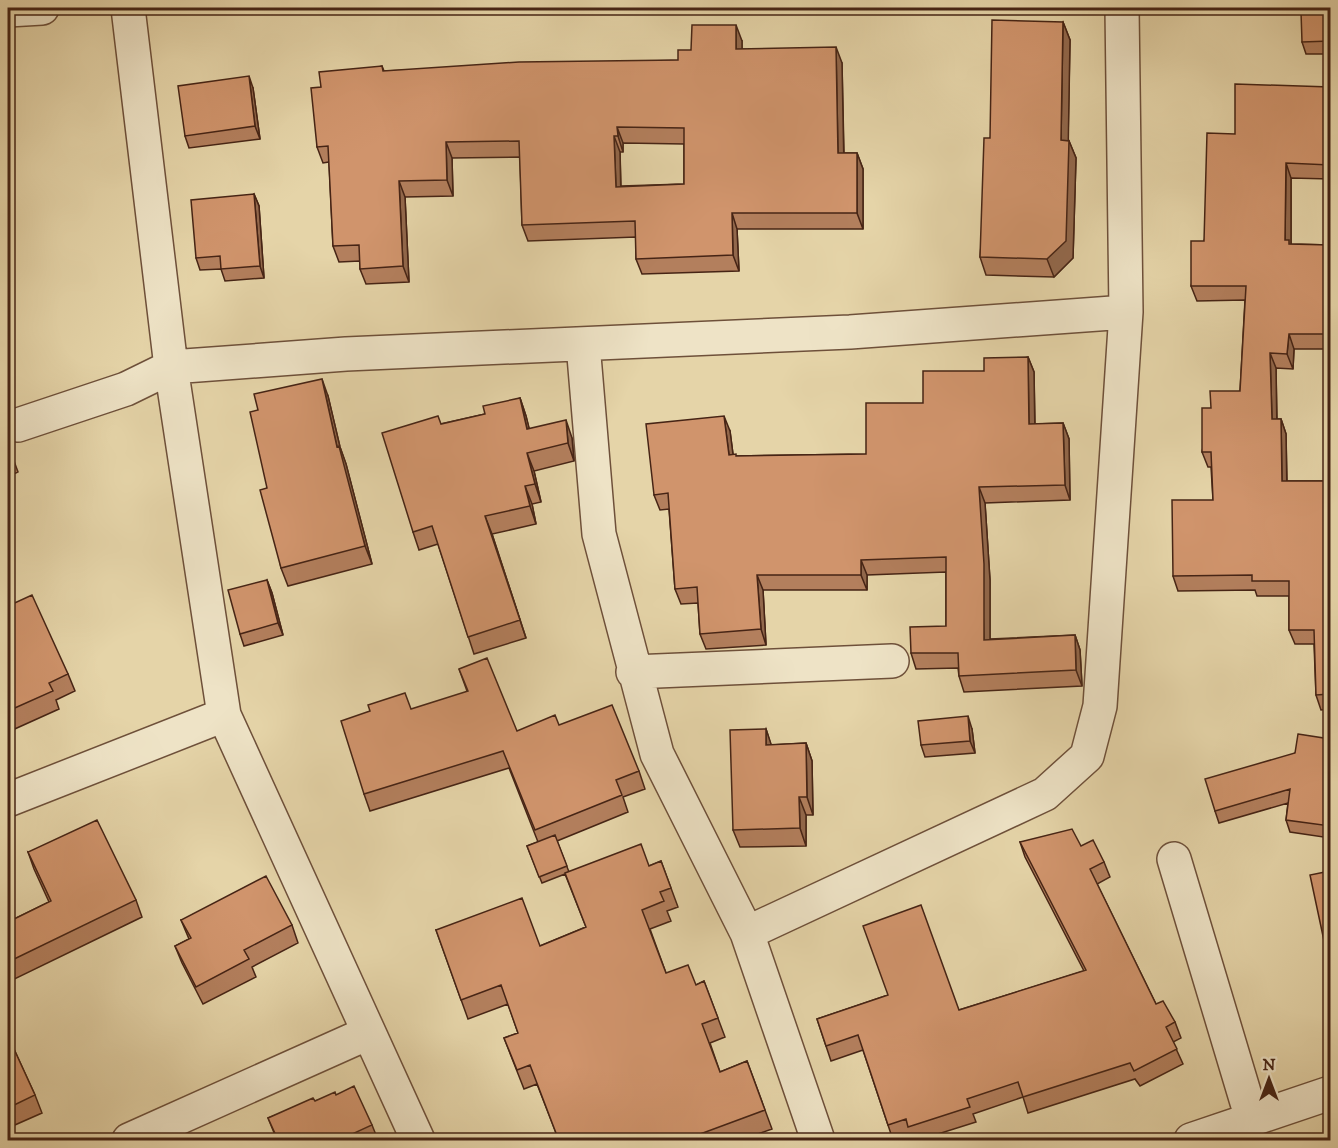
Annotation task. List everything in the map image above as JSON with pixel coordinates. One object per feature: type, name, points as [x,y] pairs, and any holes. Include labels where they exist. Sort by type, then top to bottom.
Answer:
[{"type":"street","points":[[8,10],[42,8]]},
{"type":"street","points":[[128,8],[171,367],[224,715],[418,1140]]},
{"type":"street","points":[[747,933],[1045,795],[1087,756],[1100,706],[1126,312],[1122,8]]},
{"type":"street","points":[[18,425],[126,388],[171,367],[346,354],[850,332],[1126,312]]},
{"type":"street","points":[[582,344],[599,534],[633,672],[657,754],[747,933],[818,1140]]},
{"type":"street","points":[[633,672],[892,661]]},
{"type":"street","points":[[8,800],[224,715]]},
{"type":"street","points":[[1174,859],[1252,1119]]},
{"type":"street","points":[[129,1140],[368,1033]]},
{"type":"street","points":[[1191,1140],[1330,1093]]},
{"type":"building","points":[[1301,12],[1330,12],[1330,41],[1302,42]]},
{"type":"building","points":[[992,20],[1063,22],[1061,140],[1069,141],[1066,241],[1047,259],[980,257],[984,138],[990,138]]},
{"type":"building","points":[[692,25],[736,25],[736,49],[836,47],[838,153],[857,153],[857,213],[732,213],[733,255],[636,259],[635,221],[522,225],[519,141],[446,142],[447,180],[399,181],[403,266],[360,269],[359,245],[333,246],[328,146],[317,147],[311,88],[321,87],[319,72],[382,66],[383,71],[519,62],[678,60],[678,50],[691,50]],"holes":[[[617,127],[684,128],[684,184],[616,187],[614,136],[618,136]]]},
{"type":"building","points":[[249,76],[255,126],[185,136],[178,86]]},
{"type":"building","points":[[1235,84],[1330,87],[1330,165],[1286,163],[1285,240],[1289,240],[1289,244],[1330,245],[1330,334],[1289,334],[1287,354],[1270,353],[1272,419],[1281,419],[1282,481],[1330,481],[1330,694],[1316,695],[1314,630],[1289,630],[1289,581],[1252,581],[1252,575],[1173,576],[1172,500],[1213,500],[1211,452],[1202,452],[1202,408],[1211,408],[1210,391],[1240,391],[1246,286],[1191,286],[1191,241],[1204,241],[1207,133],[1235,134]]},
{"type":"building","points":[[254,194],[260,266],[221,269],[220,256],[196,258],[191,200]]},
{"type":"building","points":[[1028,357],[1029,424],[1063,423],[1065,485],[979,487],[984,564],[984,640],[1075,635],[1076,670],[959,676],[958,653],[911,653],[910,627],[946,626],[946,557],[861,560],[861,575],[757,575],[761,629],[700,634],[697,587],[675,589],[668,493],[654,495],[646,424],[724,416],[729,455],[736,454],[736,456],[866,454],[866,403],[923,403],[923,371],[984,371],[984,358]]},
{"type":"building","points":[[322,379],[337,447],[339,446],[365,546],[281,568],[260,490],[267,488],[250,412],[258,410],[254,394]]},
{"type":"building","points":[[520,398],[527,429],[566,420],[568,443],[527,453],[535,484],[525,486],[530,506],[485,516],[520,620],[468,637],[432,526],[413,532],[382,433],[438,416],[441,424],[485,414],[483,406]]},
{"type":"building","points":[[267,580],[278,623],[240,634],[228,590]]},
{"type":"building","points":[[32,595],[68,674],[49,683],[53,691],[8,711],[8,606]]},
{"type":"building","points":[[487,658],[517,731],[555,715],[559,725],[612,705],[639,771],[616,780],[622,795],[535,830],[503,751],[364,794],[341,721],[370,711],[368,705],[405,693],[411,709],[468,691],[459,669]]},
{"type":"building","points":[[968,716],[970,741],[921,745],[918,721]]},
{"type":"building","points":[[766,729],[766,745],[806,743],[807,797],[799,797],[800,828],[733,830],[730,730]]},
{"type":"building","points":[[1298,734],[1330,739],[1330,826],[1286,820],[1290,789],[1215,811],[1205,779],[1295,753]]},
{"type":"building","points":[[97,820],[136,900],[8,962],[8,922],[51,901],[28,852]]},
{"type":"building","points":[[1072,829],[1081,846],[1093,840],[1104,862],[1090,869],[1156,1004],[1163,1001],[1175,1022],[1166,1027],[1177,1049],[1134,1071],[1130,1063],[1023,1097],[1018,1082],[967,1099],[970,1107],[908,1127],[906,1119],[888,1125],[858,1035],[826,1046],[817,1019],[888,995],[863,926],[921,905],[959,1010],[1086,970],[1020,842]]},
{"type":"building","points":[[555,835],[567,866],[539,877],[527,846]]},
{"type":"building","points":[[641,844],[649,866],[661,861],[671,888],[660,892],[664,901],[642,910],[666,973],[688,965],[696,985],[704,981],[718,1018],[702,1024],[720,1072],[747,1061],[765,1110],[684,1140],[553,1140],[551,1135],[556,1133],[530,1065],[517,1070],[504,1038],[518,1033],[501,985],[461,1000],[436,930],[522,898],[540,946],[586,927],[565,873]]},
{"type":"building","points":[[1330,871],[1330,969],[1310,875]]},
{"type":"building","points":[[266,876],[292,925],[244,950],[249,959],[196,987],[175,946],[191,938],[181,920]]},
{"type":"building","points":[[8,1036],[35,1095],[8,1108]]},
{"type":"building","points":[[354,1086],[372,1125],[352,1134],[355,1140],[278,1140],[268,1118],[313,1098],[315,1101],[335,1092],[336,1095]]}]
